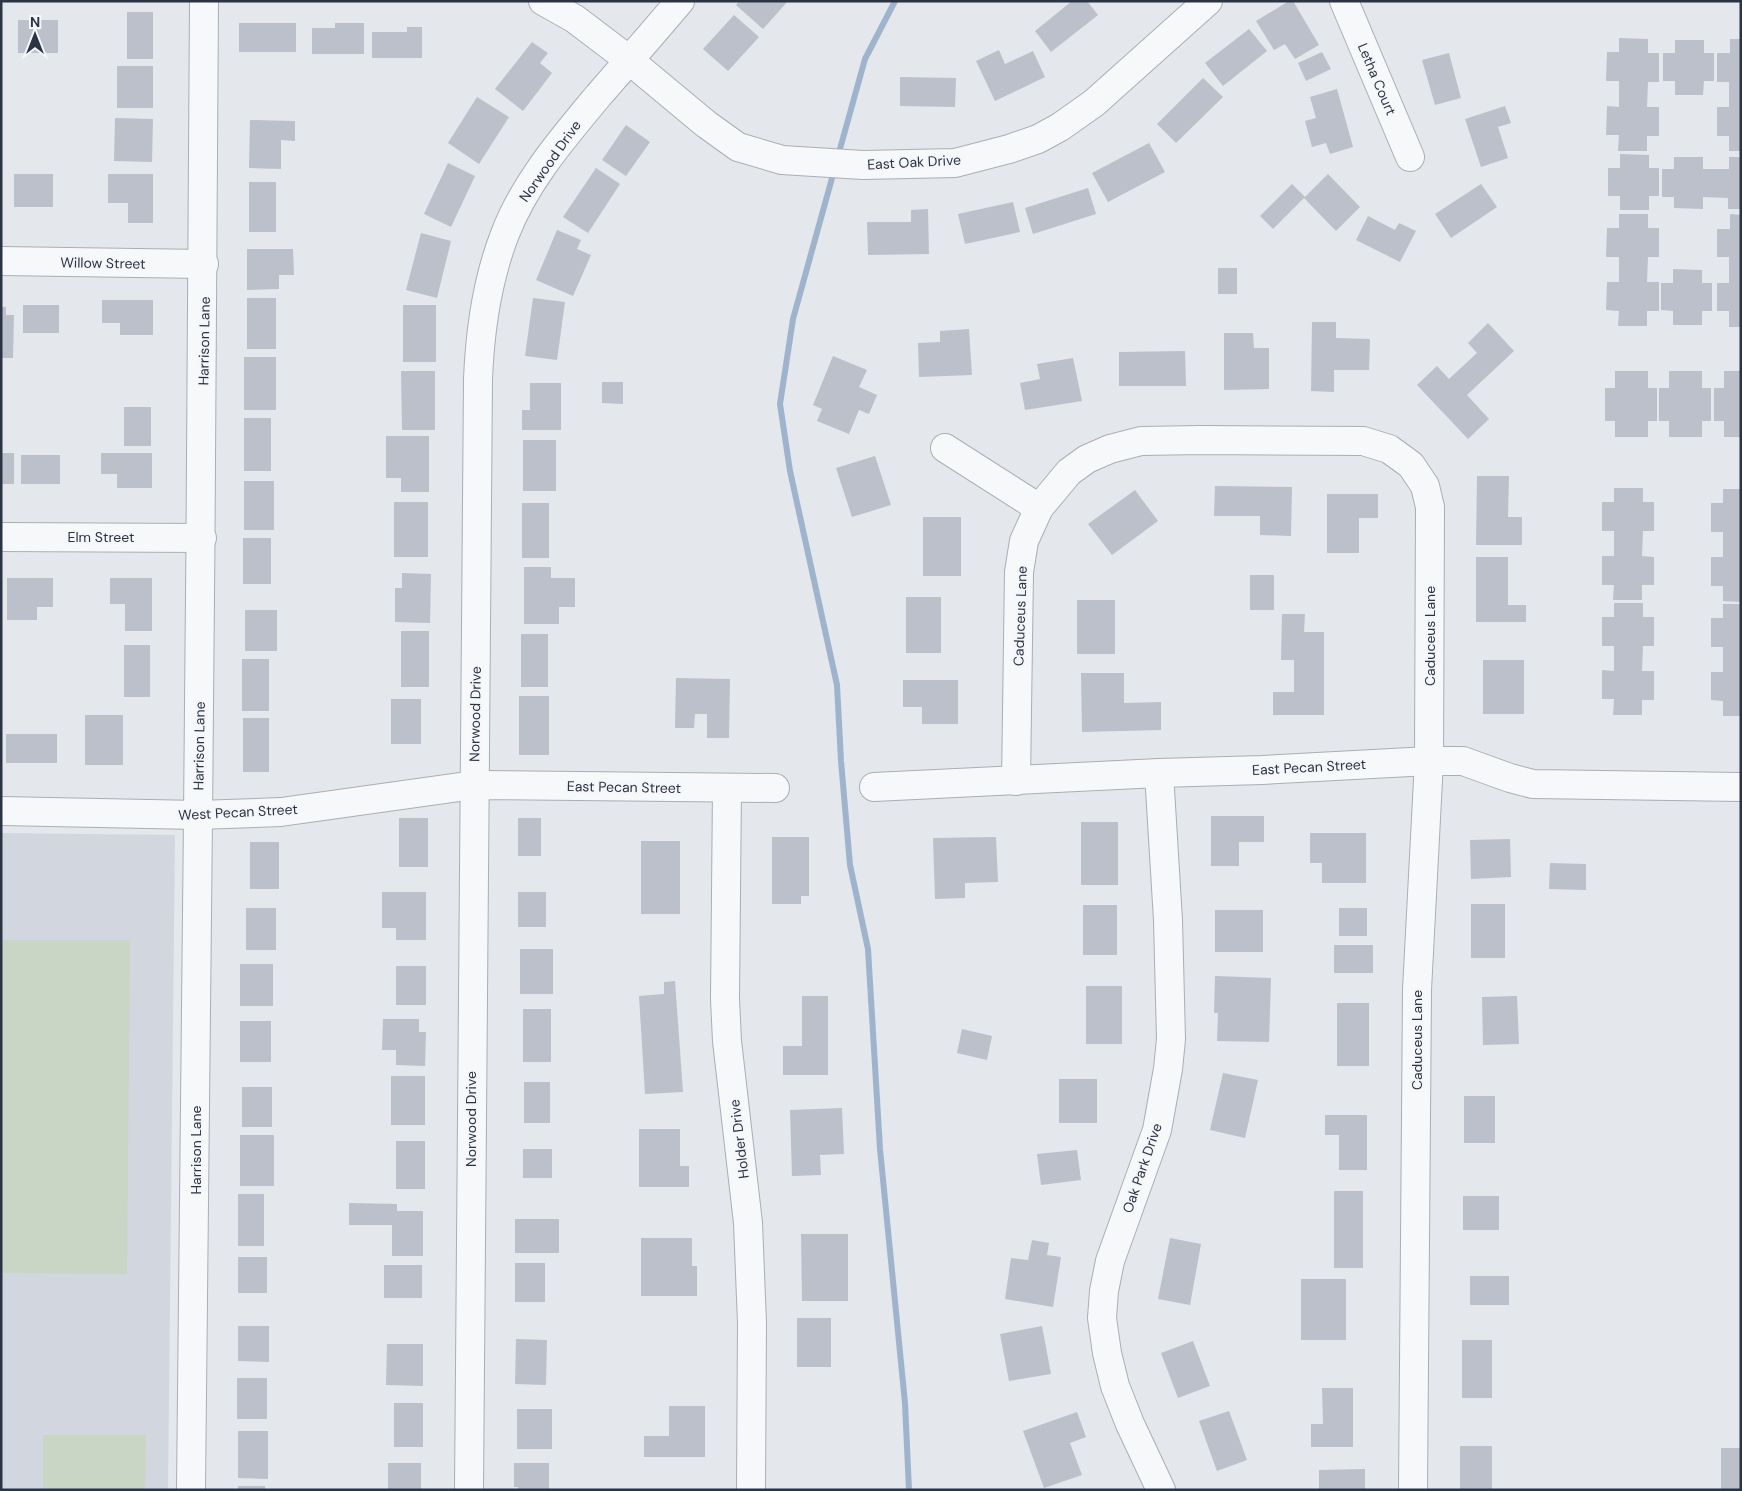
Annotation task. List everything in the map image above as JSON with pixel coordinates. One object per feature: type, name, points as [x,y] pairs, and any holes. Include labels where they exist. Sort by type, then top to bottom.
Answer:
[{"type":"street","name":"Harrison Lane","points":[[191,1490],[196,1237],[204,264],[204,1]]},
{"type":"street","name":"East Oak Drive","points":[[543,1],[574,19],[629,60],[706,124],[738,147],[782,160],[863,165],[955,162],[1009,149],[1038,139],[1060,127],[1094,102],[1208,1]]},
{"type":"street","name":"Norwood Drive","points":[[469,1490],[479,349],[489,284],[505,234],[516,209],[563,138],[680,1]]},
{"type":"street","name":"Letha Court","points":[[1344,1],[1410,157]]},
{"type":"street","name":"Willow Street","points":[[1,261],[204,264]]},
{"type":"street","name":"Caduceus Lane","points":[[1016,781],[1019,572],[1024,541],[1039,508],[1069,472],[1087,459],[1110,449],[1141,441],[1362,441],[1389,449],[1411,464],[1425,486],[1430,507],[1429,761],[1417,990],[1413,1490]]},
{"type":"street","points":[[945,448],[1039,508]]},
{"type":"street","name":"Elm Street","points":[[1,537],[202,538]]},
{"type":"street","name":"East Pecan Street","points":[[874,787],[1463,761],[1533,784],[1741,787]]},
{"type":"street","name":"Oak Park Drive","points":[[1159,773],[1168,920],[1171,1039],[1168,1069],[1157,1130],[1110,1261],[1104,1291],[1102,1318],[1107,1353],[1115,1386],[1130,1424],[1161,1490]]},
{"type":"street","name":"East Pecan Street","points":[[474,785],[775,788]]},
{"type":"street","name":"West Pecan Street","points":[[1,811],[198,815],[281,812],[474,785]]},
{"type":"street","name":"Holder Drive","points":[[727,788],[725,999],[727,1041],[749,1231],[752,1323],[751,1490]]},
{"type":"shaded area","points":[[1,833],[175,835],[168,1490],[1,1490]]},
{"type":"green space","points":[[1,940],[130,940],[127,1274],[1,1273]]},
{"type":"green space","points":[[43,1435],[146,1435],[145,1490],[43,1490]]},
{"type":"building","points":[[739,1],[788,1],[763,29],[736,5]]},
{"type":"building","points":[[1072,1],[1087,1],[1098,15],[1051,52],[1035,31]]},
{"type":"building","points":[[1289,1],[1293,1],[1319,45],[1295,59],[1285,44],[1274,50],[1256,21]]},
{"type":"building","points":[[127,12],[153,12],[153,59],[127,59]]},
{"type":"building","points":[[734,15],[759,37],[728,71],[703,49]]},
{"type":"building","points":[[18,20],[58,20],[58,53],[18,53]]},
{"type":"building","points":[[239,23],[296,23],[296,52],[239,52]]},
{"type":"building","points":[[335,23],[364,23],[364,54],[312,54],[312,28],[335,28]]},
{"type":"building","points":[[407,27],[422,27],[422,58],[372,58],[372,32],[407,32]]},
{"type":"building","points":[[1249,29],[1267,51],[1223,86],[1205,63]]},
{"type":"building","points":[[1619,38],[1648,39],[1648,53],[1659,53],[1659,82],[1648,82],[1647,107],[1659,107],[1659,136],[1647,136],[1647,151],[1618,151],[1619,135],[1606,135],[1607,106],[1619,107],[1619,81],[1606,81],[1607,52],[1619,52]]},
{"type":"building","points":[[1730,39],[1741,39],[1741,151],[1729,151],[1729,136],[1717,136],[1717,107],[1729,107],[1729,82],[1717,82],[1717,53],[1730,53]]},
{"type":"building","points":[[1675,40],[1704,40],[1704,53],[1714,53],[1714,81],[1704,81],[1703,95],[1675,95],[1675,81],[1663,81],[1663,53],[1675,53]]},
{"type":"building","points":[[532,42],[548,53],[540,63],[552,73],[523,111],[495,89]]},
{"type":"building","points":[[999,50],[1005,64],[1033,51],[1045,77],[995,101],[976,61]]},
{"type":"building","points":[[1322,52],[1331,69],[1306,81],[1298,63]]},
{"type":"building","points":[[1449,53],[1461,98],[1435,105],[1422,60]]},
{"type":"building","points":[[117,66],[153,66],[153,108],[117,108]]},
{"type":"building","points":[[900,77],[956,78],[955,107],[900,106]]},
{"type":"building","points":[[1203,78],[1223,97],[1176,143],[1157,124]]},
{"type":"building","points":[[1337,89],[1353,147],[1330,154],[1326,143],[1312,147],[1305,121],[1316,118],[1310,97]]},
{"type":"building","points":[[477,97],[509,117],[479,164],[448,143]]},
{"type":"building","points":[[1505,106],[1511,123],[1498,127],[1508,158],[1481,167],[1465,119]]},
{"type":"building","points":[[115,118],[153,119],[152,162],[114,161]]},
{"type":"building","points":[[250,120],[295,121],[295,141],[281,140],[281,169],[249,168]]},
{"type":"building","points":[[626,125],[650,142],[626,176],[602,160]]},
{"type":"building","points":[[1149,143],[1165,172],[1108,202],[1092,173]]},
{"type":"building","points":[[1620,154],[1649,155],[1649,168],[1659,168],[1659,196],[1649,196],[1649,210],[1620,210],[1620,196],[1608,196],[1608,168],[1620,168]]},
{"type":"building","points":[[1674,157],[1703,157],[1703,169],[1729,169],[1729,157],[1741,157],[1741,209],[1728,209],[1728,198],[1703,197],[1703,209],[1674,208],[1674,197],[1662,197],[1662,169],[1674,169]]},
{"type":"building","points":[[448,163],[475,176],[451,227],[424,214]]},
{"type":"building","points":[[596,168],[620,184],[588,233],[563,217]]},
{"type":"building","points":[[14,174],[53,174],[53,207],[14,207]]},
{"type":"building","points":[[108,174],[153,174],[153,223],[128,223],[128,203],[108,203]]},
{"type":"building","points":[[1328,174],[1360,207],[1336,231],[1304,198]]},
{"type":"building","points":[[249,182],[276,182],[276,232],[249,232]]},
{"type":"building","points":[[1292,184],[1305,197],[1273,229],[1260,216]]},
{"type":"building","points":[[1481,184],[1497,207],[1451,238],[1435,214]]},
{"type":"building","points":[[1088,188],[1096,214],[1033,234],[1025,208]]},
{"type":"building","points":[[1013,202],[1020,232],[965,244],[958,214]]},
{"type":"building","points":[[928,209],[929,254],[868,255],[867,222],[911,222],[911,210]]},
{"type":"building","points":[[1619,214],[1648,214],[1648,228],[1659,228],[1659,257],[1648,257],[1647,282],[1659,282],[1659,311],[1647,311],[1647,326],[1618,326],[1619,311],[1606,310],[1607,282],[1619,282],[1619,257],[1606,257],[1607,228],[1619,228]]},
{"type":"building","points":[[1730,214],[1741,215],[1741,327],[1729,327],[1729,311],[1717,311],[1717,283],[1729,283],[1729,257],[1717,257],[1717,229],[1730,229]]},
{"type":"building","points":[[1368,216],[1395,230],[1399,223],[1416,231],[1400,262],[1356,240]]},
{"type":"building","points":[[557,230],[581,240],[577,249],[591,255],[573,296],[536,280]]},
{"type":"building","points":[[421,233],[451,241],[437,298],[406,290]]},
{"type":"building","points":[[247,249],[293,249],[294,275],[279,275],[279,289],[247,290]]},
{"type":"building","points":[[1218,268],[1237,268],[1237,294],[1218,294]]},
{"type":"building","points":[[1673,269],[1702,270],[1702,283],[1712,283],[1712,311],[1702,311],[1702,325],[1673,325],[1673,311],[1661,310],[1661,283],[1673,283]]},
{"type":"building","points":[[247,298],[276,298],[276,349],[247,349]]},
{"type":"building","points":[[533,298],[565,302],[557,360],[525,356]]},
{"type":"building","points":[[102,300],[153,300],[153,335],[120,335],[120,323],[102,323]]},
{"type":"building","points":[[23,305],[59,305],[59,333],[23,333]]},
{"type":"building","points":[[403,305],[436,305],[436,362],[403,362]]},
{"type":"building","points":[[1,307],[6,307],[6,315],[14,315],[13,358],[1,358]]},
{"type":"building","points":[[1312,322],[1336,322],[1336,338],[1370,339],[1369,370],[1334,370],[1334,392],[1311,391]]},
{"type":"building","points":[[1488,323],[1514,351],[1467,395],[1489,419],[1468,439],[1417,385],[1437,366],[1449,379],[1477,353],[1468,343]]},
{"type":"building","points":[[969,329],[972,375],[919,377],[918,343],[940,342],[940,331]]},
{"type":"building","points":[[1224,333],[1253,333],[1254,348],[1269,348],[1269,389],[1224,390]]},
{"type":"building","points":[[1185,351],[1186,386],[1119,386],[1119,352]]},
{"type":"building","points":[[833,356],[867,370],[859,387],[877,395],[869,414],[859,410],[849,434],[817,421],[822,409],[813,405]]},
{"type":"building","points":[[244,357],[276,357],[276,410],[244,410]]},
{"type":"building","points":[[1073,358],[1082,401],[1025,410],[1020,383],[1040,379],[1037,364]]},
{"type":"building","points":[[401,371],[435,371],[435,430],[402,430]]},
{"type":"building","points":[[1615,371],[1648,371],[1648,388],[1657,388],[1657,421],[1648,421],[1648,437],[1615,437],[1615,421],[1605,421],[1605,388],[1615,388]]},
{"type":"building","points":[[1669,371],[1702,371],[1702,388],[1711,388],[1711,421],[1702,421],[1702,437],[1669,437],[1669,421],[1659,421],[1659,388],[1669,388]]},
{"type":"building","points":[[1724,371],[1741,371],[1741,437],[1724,437],[1724,421],[1714,421],[1714,388],[1724,388]]},
{"type":"building","points":[[602,382],[623,382],[623,404],[602,403]]},
{"type":"building","points":[[530,383],[561,383],[561,430],[522,430],[522,410],[530,410]]},
{"type":"building","points":[[124,407],[151,407],[151,446],[124,446]]},
{"type":"building","points":[[244,418],[271,418],[271,471],[244,471]]},
{"type":"building","points":[[386,436],[429,436],[429,492],[401,492],[401,478],[386,478]]},
{"type":"building","points":[[523,440],[556,440],[556,491],[523,491]]},
{"type":"building","points":[[1,453],[14,453],[14,484],[1,484]]},
{"type":"building","points":[[101,453],[152,453],[152,488],[117,488],[117,474],[101,474]]},
{"type":"building","points":[[21,455],[60,455],[60,484],[21,484]]},
{"type":"building","points":[[875,456],[891,505],[852,517],[836,468]]},
{"type":"building","points":[[1477,476],[1509,476],[1508,517],[1522,517],[1522,545],[1476,545]]},
{"type":"building","points":[[244,481],[274,481],[274,530],[244,530]]},
{"type":"building","points":[[1215,486],[1292,487],[1291,536],[1260,535],[1260,516],[1214,516]]},
{"type":"building","points":[[1614,488],[1643,488],[1643,502],[1654,502],[1654,531],[1643,531],[1642,556],[1654,557],[1654,585],[1642,585],[1642,600],[1613,600],[1614,585],[1602,585],[1602,556],[1614,556],[1614,531],[1602,531],[1602,502],[1614,502]]},
{"type":"building","points":[[1723,489],[1741,489],[1741,602],[1723,601],[1723,586],[1711,586],[1711,557],[1723,557],[1723,532],[1711,532],[1711,503],[1723,503]]},
{"type":"building","points":[[1135,490],[1158,521],[1112,555],[1088,524]]},
{"type":"building","points":[[1327,494],[1378,494],[1378,518],[1359,518],[1359,553],[1327,553]]},
{"type":"building","points":[[394,502],[428,502],[428,557],[394,557]]},
{"type":"building","points":[[522,503],[549,503],[549,558],[522,558]]},
{"type":"building","points":[[923,517],[961,517],[961,576],[923,576]]},
{"type":"building","points":[[243,538],[271,538],[271,584],[243,584]]},
{"type":"building","points":[[1476,557],[1508,557],[1508,605],[1526,605],[1526,622],[1476,622]]},
{"type":"building","points":[[524,567],[551,567],[551,578],[575,578],[575,607],[559,607],[559,624],[524,624]]},
{"type":"building","points":[[402,573],[431,574],[430,623],[395,622],[395,588],[402,588]]},
{"type":"building","points":[[1250,575],[1274,575],[1274,610],[1250,610]]},
{"type":"building","points":[[7,578],[53,578],[53,607],[37,607],[37,620],[7,620]]},
{"type":"building","points":[[110,578],[152,578],[152,631],[125,631],[125,604],[110,604]]},
{"type":"building","points":[[906,597],[941,597],[941,653],[906,653]]},
{"type":"building","points":[[1077,600],[1115,600],[1115,654],[1077,654]]},
{"type":"building","points":[[1614,603],[1643,603],[1643,617],[1654,617],[1654,646],[1643,646],[1642,671],[1654,671],[1654,700],[1642,700],[1642,715],[1613,715],[1614,699],[1602,699],[1602,670],[1614,671],[1614,646],[1602,646],[1602,617],[1614,617]]},
{"type":"building","points":[[1723,604],[1741,604],[1741,716],[1723,716],[1723,701],[1711,700],[1711,672],[1723,672],[1723,647],[1711,647],[1711,618],[1723,618]]},
{"type":"building","points":[[245,610],[277,610],[277,651],[245,651]]},
{"type":"building","points":[[1282,614],[1305,614],[1304,632],[1324,632],[1324,715],[1273,715],[1273,692],[1294,692],[1294,660],[1281,660]]},
{"type":"building","points":[[401,631],[429,631],[429,687],[401,687]]},
{"type":"building","points":[[521,634],[548,634],[548,687],[521,687]]},
{"type":"building","points":[[124,645],[150,645],[150,697],[124,697]]},
{"type":"building","points":[[242,659],[269,659],[269,711],[242,711]]},
{"type":"building","points":[[1483,660],[1524,660],[1524,714],[1483,714]]},
{"type":"building","points":[[1081,673],[1124,673],[1124,703],[1161,702],[1161,730],[1082,732]]},
{"type":"building","points":[[676,678],[730,679],[729,738],[707,738],[707,714],[695,714],[694,728],[675,728]]},
{"type":"building","points":[[903,680],[958,680],[958,724],[922,724],[922,707],[903,707]]},
{"type":"building","points":[[519,696],[549,696],[549,755],[519,755]]},
{"type":"building","points":[[391,699],[421,699],[421,744],[391,744]]},
{"type":"building","points":[[85,715],[123,715],[123,765],[85,765]]},
{"type":"building","points":[[243,718],[269,718],[269,772],[243,772]]},
{"type":"building","points":[[6,734],[57,734],[57,763],[6,763]]},
{"type":"building","points":[[1211,816],[1264,816],[1264,842],[1239,842],[1239,866],[1211,866]]},
{"type":"building","points":[[399,818],[428,818],[428,867],[399,867]]},
{"type":"building","points":[[518,818],[541,818],[541,856],[518,856]]},
{"type":"building","points":[[1081,822],[1118,822],[1118,885],[1081,885]]},
{"type":"building","points":[[1310,833],[1366,833],[1366,883],[1322,883],[1322,863],[1310,863]]},
{"type":"building","points":[[772,837],[809,837],[809,896],[801,896],[801,904],[772,904]]},
{"type":"building","points":[[996,837],[998,882],[965,883],[965,898],[935,899],[933,838]]},
{"type":"building","points":[[1510,839],[1511,877],[1471,879],[1470,840]]},
{"type":"building","points":[[641,841],[680,841],[680,914],[641,914]]},
{"type":"building","points":[[250,842],[279,842],[279,889],[250,889]]},
{"type":"building","points":[[1550,863],[1586,864],[1586,890],[1549,889]]},
{"type":"building","points":[[382,892],[426,892],[426,940],[396,940],[396,928],[382,928]]},
{"type":"building","points":[[518,892],[546,892],[546,927],[518,927]]},
{"type":"building","points":[[1471,904],[1505,904],[1505,958],[1471,958]]},
{"type":"building","points":[[1083,905],[1117,905],[1117,955],[1083,955]]},
{"type":"building","points":[[246,908],[276,908],[276,950],[246,950]]},
{"type":"building","points":[[1339,908],[1367,908],[1367,936],[1339,936]]},
{"type":"building","points":[[1215,910],[1263,910],[1263,952],[1215,952]]},
{"type":"building","points":[[1334,945],[1373,945],[1373,973],[1334,973]]},
{"type":"building","points":[[520,949],[553,949],[553,994],[520,994]]},
{"type":"building","points":[[240,964],[273,964],[273,1006],[240,1006]]},
{"type":"building","points":[[396,966],[426,966],[426,1005],[396,1005]]},
{"type":"building","points":[[1215,976],[1271,978],[1269,1042],[1217,1041],[1218,1013],[1214,1013]]},
{"type":"building","points":[[675,981],[683,1092],[645,1094],[639,996],[664,994],[664,982]]},
{"type":"building","points":[[1086,986],[1122,986],[1122,1044],[1086,1044]]},
{"type":"building","points":[[802,996],[828,996],[828,1075],[783,1075],[783,1046],[802,1046]]},
{"type":"building","points":[[1517,996],[1519,1044],[1483,1045],[1482,997]]},
{"type":"building","points":[[1337,1003],[1369,1003],[1369,1066],[1337,1066]]},
{"type":"building","points":[[523,1009],[551,1009],[551,1062],[523,1062]]},
{"type":"building","points":[[383,1019],[419,1019],[419,1032],[426,1032],[425,1066],[396,1065],[396,1050],[382,1050]]},
{"type":"building","points":[[240,1021],[271,1021],[271,1062],[240,1062]]},
{"type":"building","points":[[962,1029],[992,1036],[987,1060],[957,1053]]},
{"type":"building","points":[[1223,1073],[1258,1080],[1245,1138],[1210,1130]]},
{"type":"building","points":[[391,1076],[425,1076],[425,1125],[391,1125]]},
{"type":"building","points":[[1059,1079],[1097,1079],[1097,1123],[1059,1123]]},
{"type":"building","points":[[524,1082],[550,1082],[550,1123],[524,1123]]},
{"type":"building","points":[[242,1087],[272,1087],[272,1127],[242,1127]]},
{"type":"building","points":[[1464,1096],[1495,1096],[1495,1143],[1464,1143]]},
{"type":"building","points":[[842,1108],[844,1154],[820,1155],[821,1175],[792,1176],[790,1110]]},
{"type":"building","points":[[1325,1115],[1367,1115],[1367,1170],[1339,1170],[1339,1135],[1325,1135]]},
{"type":"building","points":[[639,1129],[680,1129],[680,1166],[689,1166],[689,1187],[639,1187]]},
{"type":"building","points":[[240,1135],[274,1135],[274,1186],[240,1186]]},
{"type":"building","points":[[396,1141],[425,1141],[425,1189],[396,1189]]},
{"type":"building","points":[[523,1149],[552,1149],[552,1178],[523,1178]]},
{"type":"building","points":[[1077,1150],[1081,1180],[1041,1185],[1037,1154]]},
{"type":"building","points":[[1334,1191],[1363,1191],[1363,1268],[1334,1268]]},
{"type":"building","points":[[238,1194],[264,1194],[264,1246],[238,1246]]},
{"type":"building","points":[[1463,1196],[1499,1196],[1499,1230],[1463,1230]]},
{"type":"building","points":[[349,1203],[397,1204],[397,1211],[423,1211],[423,1256],[392,1256],[392,1225],[349,1225]]},
{"type":"building","points":[[515,1219],[559,1219],[559,1253],[515,1253]]},
{"type":"building","points":[[801,1234],[848,1234],[848,1301],[802,1301]]},
{"type":"building","points":[[641,1238],[692,1238],[692,1266],[697,1266],[697,1296],[641,1296]]},
{"type":"building","points":[[1170,1238],[1201,1244],[1190,1305],[1158,1299]]},
{"type":"building","points":[[1032,1240],[1049,1243],[1047,1255],[1061,1257],[1053,1307],[1005,1299],[1011,1258],[1028,1260]]},
{"type":"building","points":[[238,1257],[267,1257],[267,1293],[238,1293]]},
{"type":"building","points":[[515,1263],[545,1263],[545,1302],[515,1302]]},
{"type":"building","points":[[384,1265],[422,1265],[422,1298],[384,1298]]},
{"type":"building","points":[[1470,1276],[1509,1276],[1509,1305],[1470,1305]]},
{"type":"building","points":[[1301,1279],[1346,1279],[1346,1340],[1301,1340]]},
{"type":"building","points":[[797,1318],[831,1318],[831,1367],[797,1367]]},
{"type":"building","points":[[238,1326],[269,1326],[269,1362],[238,1361]]},
{"type":"building","points":[[1042,1326],[1051,1374],[1009,1381],[1000,1334]]},
{"type":"building","points":[[516,1339],[547,1340],[546,1385],[515,1384]]},
{"type":"building","points":[[1462,1340],[1492,1340],[1492,1398],[1462,1398]]},
{"type":"building","points":[[1193,1341],[1210,1386],[1178,1398],[1161,1353]]},
{"type":"building","points":[[387,1344],[423,1344],[423,1386],[386,1385]]},
{"type":"building","points":[[237,1378],[267,1378],[267,1419],[237,1419]]},
{"type":"building","points":[[1322,1388],[1353,1388],[1353,1447],[1311,1447],[1311,1424],[1323,1424]]},
{"type":"building","points":[[394,1403],[423,1403],[423,1447],[394,1447]]},
{"type":"building","points":[[669,1406],[705,1406],[705,1457],[644,1457],[644,1436],[669,1436]]},
{"type":"building","points":[[517,1409],[552,1409],[552,1449],[517,1449]]},
{"type":"building","points":[[1229,1411],[1247,1460],[1217,1471],[1199,1421]]},
{"type":"building","points":[[1077,1412],[1086,1437],[1070,1443],[1082,1475],[1044,1488],[1023,1431]]},
{"type":"building","points":[[238,1431],[268,1431],[268,1479],[238,1478]]},
{"type":"building","points":[[1460,1446],[1492,1446],[1492,1490],[1460,1490]]},
{"type":"building","points":[[1721,1448],[1741,1448],[1741,1490],[1721,1490]]},
{"type":"building","points":[[388,1463],[421,1463],[421,1490],[388,1490]]},
{"type":"building","points":[[514,1463],[549,1463],[549,1490],[518,1490],[518,1487],[514,1487]]},
{"type":"building","points":[[1365,1469],[1365,1490],[1319,1490],[1319,1470]]},
{"type":"building","points":[[238,1486],[265,1486],[265,1490],[238,1490]]},
{"type":"waterway","points":[[838,156],[865,59],[895,1]]},
{"type":"waterway","points":[[834,171],[793,319],[780,404],[790,471],[837,685],[850,865],[868,949],[880,1149],[905,1403],[909,1490]]}]
